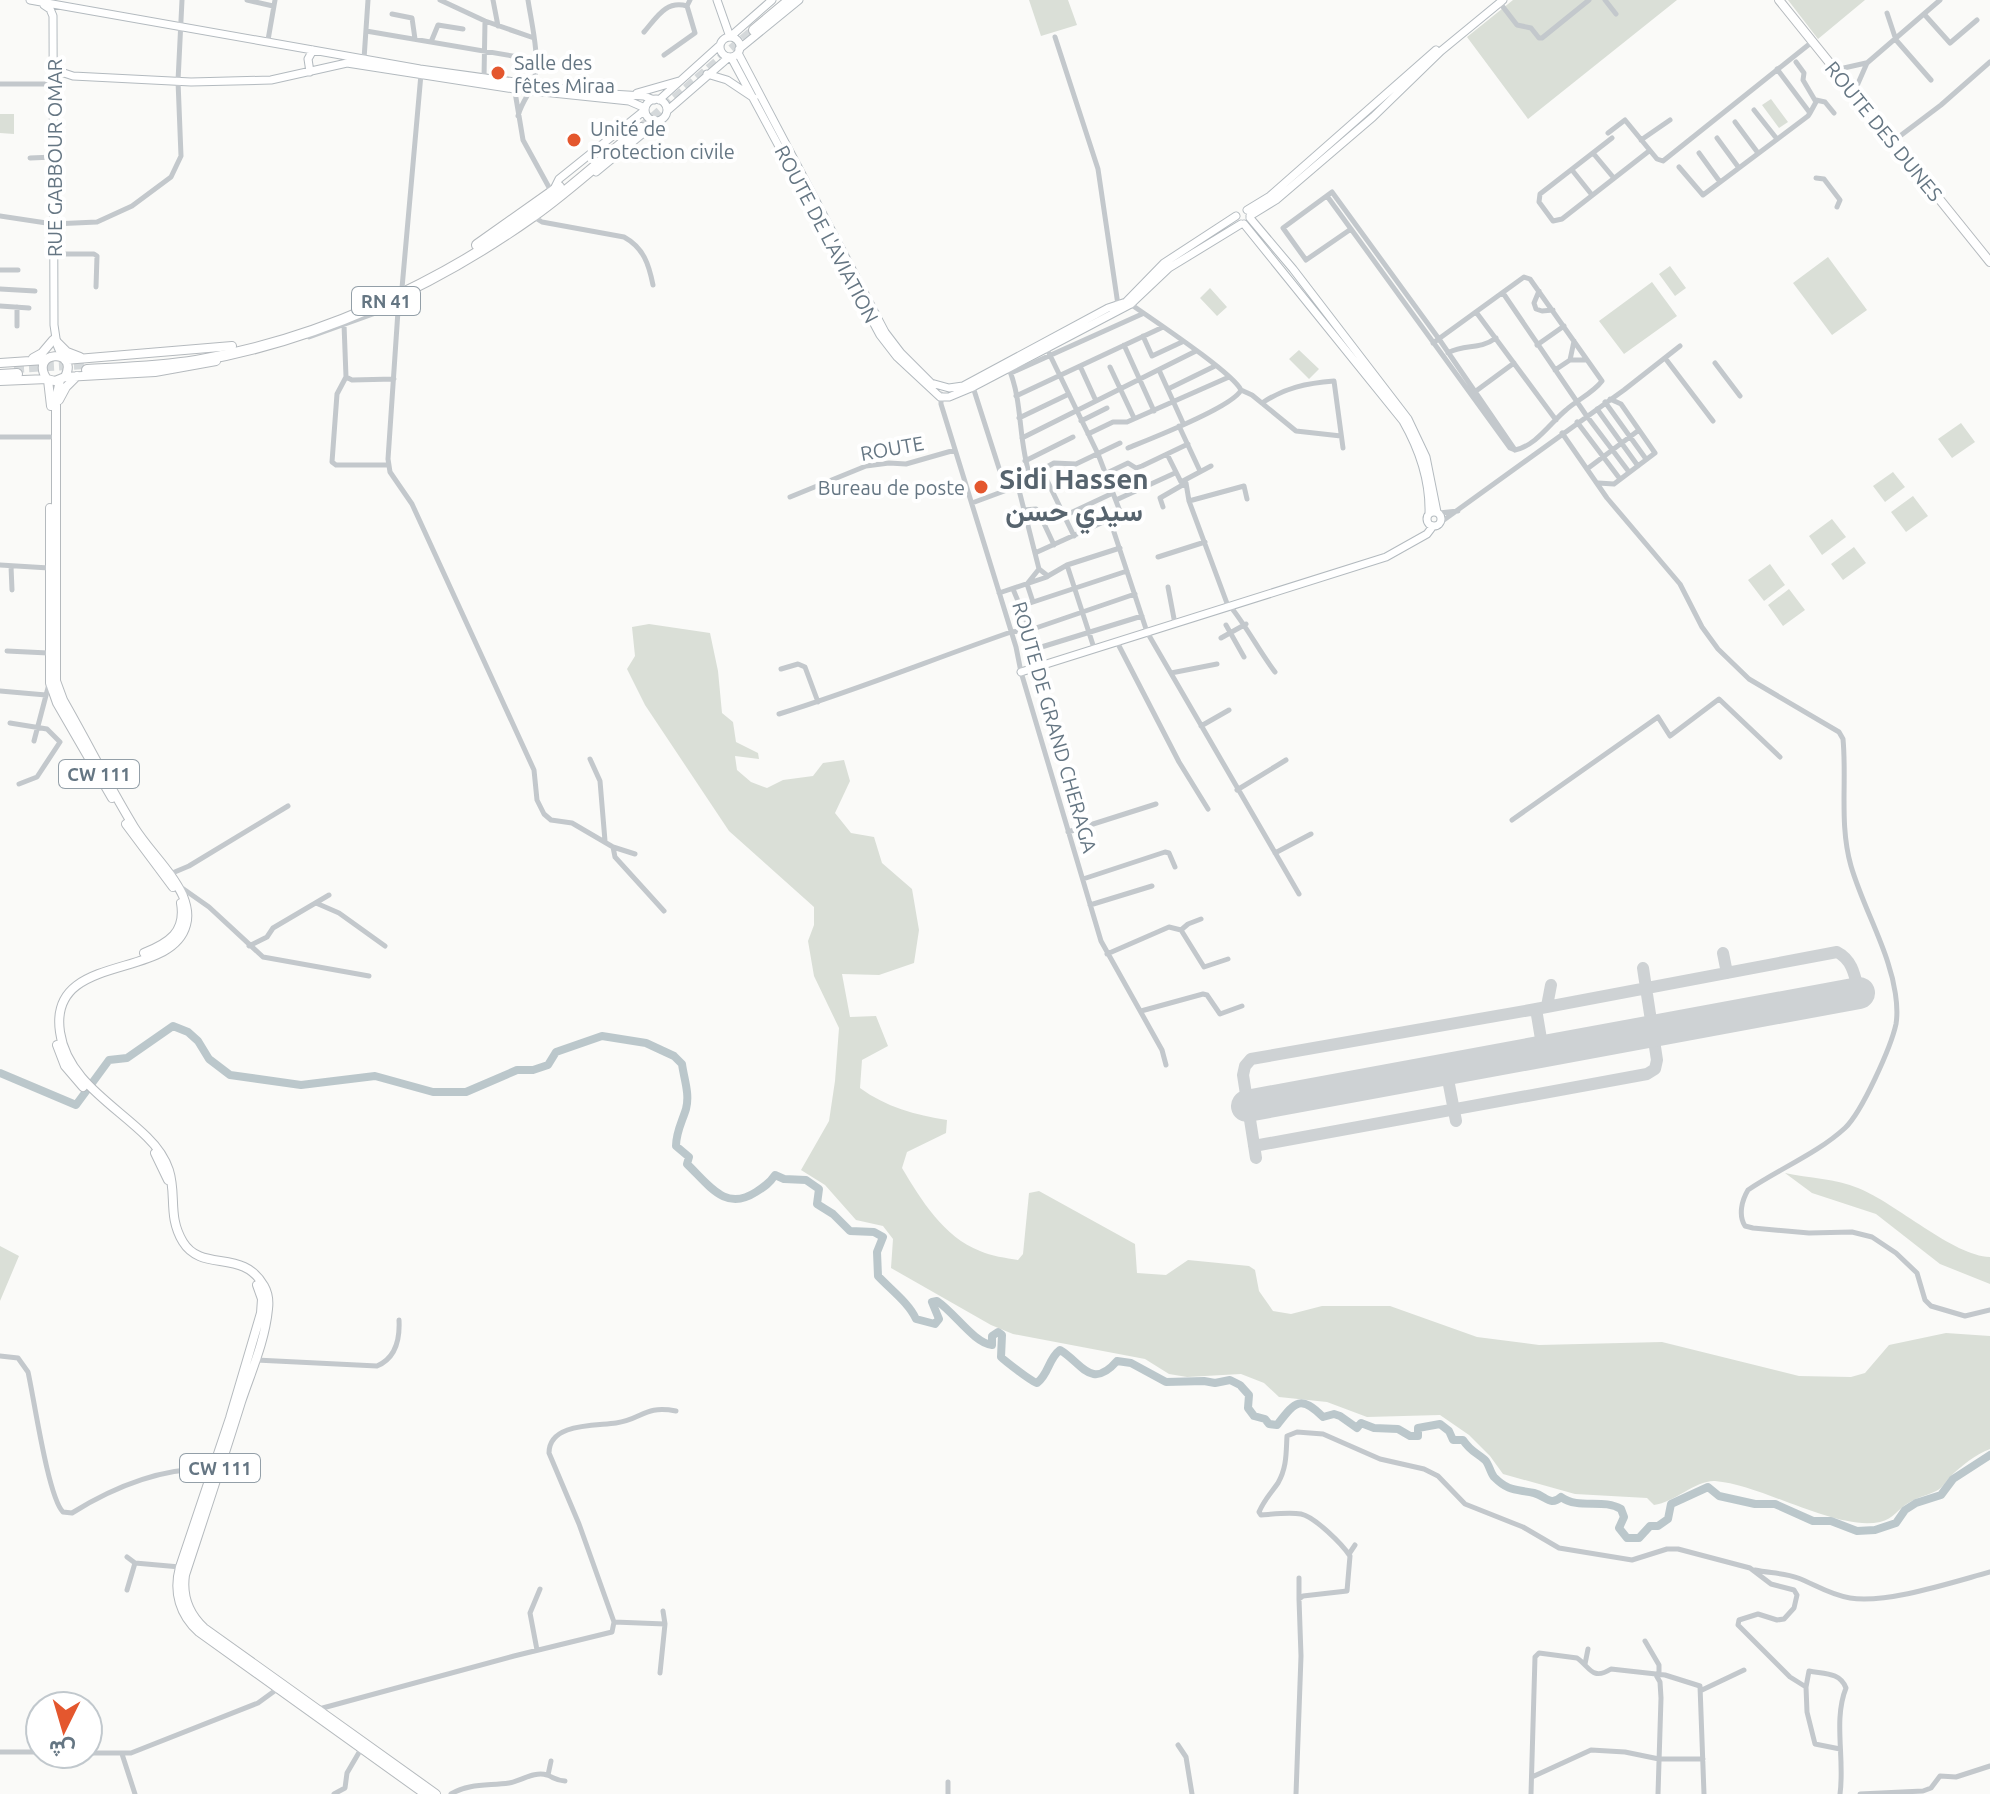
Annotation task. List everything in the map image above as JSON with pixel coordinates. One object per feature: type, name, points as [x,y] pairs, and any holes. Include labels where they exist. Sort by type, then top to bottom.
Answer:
[{"type":"highway","points":[[781,0],[752,28],[790,0]]},
{"type":"highway","name":"RN 41","points":[[400,296],[554,193],[638,123]]},
{"type":"highway","name":"RN 41","points":[[84,367],[233,349],[400,296],[451,269],[533,216],[554,193]]},
{"type":"highway","points":[[0,372],[16,371]]},
{"type":"main road","name":"ROUTE DES DUNES","points":[[1782,0],[1812,42],[1856,88],[1990,255]]},
{"type":"main road","name":"ROUTE DES DUNES","points":[[1782,0],[1990,262]]},
{"type":"main road","points":[[25,361],[42,353],[54,340],[84,367]]},
{"type":"main road","points":[[0,363],[64,358],[84,367]]},
{"type":"main road","points":[[62,379],[68,366],[64,358]]},
{"type":"main road","points":[[46,359],[42,367],[47,379]]},
{"type":"main road","points":[[0,381],[62,379],[84,367]]},
{"type":"main road","points":[[56,417],[62,393],[84,367]]},
{"type":"main road","name":"CW 111","points":[[47,379],[51,396],[48,653],[57,703],[130,830],[174,889],[182,910],[180,925],[173,938],[156,948],[91,972],[63,994],[55,1013],[54,1029],[61,1059],[76,1077],[147,1137],[167,1162],[173,1182],[177,1224],[183,1246],[190,1256],[202,1263],[229,1266],[246,1273],[257,1285],[262,1299],[258,1325],[180,1567],[178,1597],[191,1624],[318,1709],[436,1794]]},
{"type":"main road","name":"CW 111","points":[[62,379],[56,417],[53,682],[134,827],[177,884],[187,906],[186,926],[173,946],[97,974],[79,984],[66,998],[61,1009],[60,1033],[76,1077]]},
{"type":"main road","name":"CW 111","points":[[183,1246],[202,1258],[241,1264],[261,1282],[269,1306],[255,1360],[185,1575],[184,1591],[188,1607],[200,1625],[361,1749],[425,1794]]},
{"type":"street","points":[[32,0],[50,9],[53,16],[66,6]]},
{"type":"street","points":[[32,0],[484,78],[514,86]]},
{"type":"street","points":[[0,216],[53,224],[81,224],[114,216],[151,194],[171,177],[181,156],[178,81],[182,0]]},
{"type":"street","points":[[250,0],[274,3],[268,40]]},
{"type":"street","points":[[364,59],[368,0]]},
{"type":"street","points":[[440,0],[485,21],[534,38]]},
{"type":"street","points":[[463,0],[465,11]]},
{"type":"street","points":[[493,0],[498,26]]},
{"type":"street","points":[[518,116],[522,101],[531,88],[536,60],[528,0]]},
{"type":"street","points":[[717,0],[726,40],[723,54],[734,54]]},
{"type":"street","points":[[638,123],[645,109],[685,79],[772,0]]},
{"type":"street","points":[[514,86],[523,140],[554,193],[573,191],[664,119],[668,110],[707,74],[799,0]]},
{"type":"street","points":[[940,397],[949,397],[1010,370],[1125,304],[1169,268],[1276,200],[1373,117],[1441,51],[1499,1],[1517,25],[1531,28],[1542,38],[1589,0]]},
{"type":"street","points":[[1605,0],[1616,14]]},
{"type":"street","points":[[1837,70],[1867,63],[1938,0]]},
{"type":"street","points":[[644,32],[667,6],[688,3],[695,33],[664,55]]},
{"type":"street","points":[[1887,13],[1896,40],[1931,80]]},
{"type":"street","points":[[392,14],[412,18],[415,39]]},
{"type":"street","points":[[1924,14],[1950,43],[1977,20]]},
{"type":"street","name":"RUE GABBOUR OMAR","points":[[46,359],[54,340],[53,16]]},
{"type":"street","points":[[484,78],[485,21]]},
{"type":"street","points":[[431,42],[440,24],[463,29]]},
{"type":"street","points":[[366,31],[536,60]]},
{"type":"street","points":[[1055,37],[1098,169],[1125,304],[1196,351],[1296,431],[1342,436]]},
{"type":"street","points":[[726,40],[737,40],[734,54],[885,332],[927,380],[942,387],[963,386],[1046,348],[1125,304],[1164,263],[1236,216],[1246,218],[1293,269],[1408,419],[1426,457],[1434,518]]},
{"type":"street","points":[[1649,151],[1560,220],[1553,221],[1549,217],[1538,197],[1593,153],[1625,120],[1659,161],[1668,158],[1812,42]]},
{"type":"street","points":[[318,51],[324,68]]},
{"type":"street","points":[[310,72],[308,59],[318,51]]},
{"type":"street","name":"ROUTE DE L'AVIATION","points":[[734,54],[880,335],[909,370],[940,397]]},
{"type":"street","points":[[1796,62],[1807,71],[1803,80],[1834,113]]},
{"type":"street","points":[[1896,139],[1990,62]]},
{"type":"street","points":[[55,70],[73,76],[178,81],[271,80],[347,63],[514,86],[657,100],[668,110]]},
{"type":"street","points":[[1856,88],[1867,63]]},
{"type":"street","points":[[1777,69],[1810,113]]},
{"type":"street","points":[[421,74],[388,465],[412,504],[534,770],[537,800],[544,814],[551,820],[572,823],[613,847],[635,854]]},
{"type":"street","points":[[707,74],[727,80],[755,99]]},
{"type":"street","points":[[629,98],[685,79]]},
{"type":"street","points":[[0,84],[54,84]]},
{"type":"street","points":[[1679,167],[1703,195],[1810,113],[1815,94]]},
{"type":"street","points":[[629,98],[645,109],[648,118],[658,121]]},
{"type":"street","points":[[629,98],[638,123]]},
{"type":"street","points":[[1754,110],[1777,139]]},
{"type":"street","points":[[1641,140],[1670,120]]},
{"type":"street","points":[[1735,122],[1758,153]]},
{"type":"street","points":[[1717,138],[1739,168]]},
{"type":"street","points":[[1593,153],[1613,177]]},
{"type":"street","points":[[1699,153],[1720,182]]},
{"type":"street","points":[[30,158],[54,157]]},
{"type":"street","points":[[1572,170],[1592,195]]},
{"type":"street","points":[[1816,178],[1824,179],[1840,200],[1837,207]]},
{"type":"street","points":[[1330,194],[1351,229],[1448,353],[1515,450]]},
{"type":"street","points":[[1330,194],[1283,228],[1306,260],[1351,229]]},
{"type":"street","points":[[1330,194],[1510,448],[1521,449],[1602,381],[1526,277],[1436,341]]},
{"type":"street","points":[[533,216],[542,222],[624,237],[635,243],[643,253],[653,285]]},
{"type":"street","points":[[54,254],[97,256],[96,287]]},
{"type":"street","points":[[0,270],[18,270]]},
{"type":"street","points":[[0,289],[35,291]]},
{"type":"street","points":[[1539,291],[1534,303],[1536,309],[1553,310]]},
{"type":"street","points":[[1503,293],[1629,472]]},
{"type":"street","points":[[309,337],[344,324],[400,296]]},
{"type":"street","points":[[0,306],[29,308]]},
{"type":"street","points":[[17,307],[17,326]]},
{"type":"street","points":[[1476,312],[1556,420]]},
{"type":"street","points":[[1046,348],[1142,314]]},
{"type":"street","points":[[344,324],[346,377],[337,394],[332,462],[336,465],[388,465]]},
{"type":"street","points":[[1537,345],[1564,326]]},
{"type":"street","points":[[1016,396],[1162,327]]},
{"type":"street","points":[[1143,336],[1152,356],[1183,342]]},
{"type":"street","points":[[1448,353],[1462,346],[1479,348],[1496,338]]},
{"type":"street","name":"RUE GABBOUR OMAR","points":[[54,340],[64,358]]},
{"type":"street","points":[[1570,360],[1574,341]]},
{"type":"street","points":[[1124,345],[1154,411]]},
{"type":"street","points":[[1021,672],[1386,557],[1417,539],[1434,518],[1459,511],[1680,346]]},
{"type":"street","points":[[1035,553],[1121,514],[1098,454],[1046,348]]},
{"type":"street","points":[[1022,438],[1196,351]]},
{"type":"street","points":[[1665,358],[1713,421]]},
{"type":"street","points":[[1555,370],[1570,360],[1587,359]]},
{"type":"street","points":[[1475,391],[1514,363]]},
{"type":"street","points":[[1715,363],[1740,396]]},
{"type":"street","points":[[1080,366],[1096,401]]},
{"type":"street","points":[[1168,389],[1215,366]]},
{"type":"street","points":[[1110,367],[1134,418]]},
{"type":"street","points":[[1010,370],[1030,476]]},
{"type":"street","points":[[1159,370],[1200,471]]},
{"type":"street","points":[[346,377],[352,380],[394,379]]},
{"type":"street","points":[[1088,434],[1113,422],[1127,422],[1229,377]]},
{"type":"street","points":[[1262,403],[1276,393],[1291,388],[1334,381],[1343,448]]},
{"type":"street","name":"ROUTE DE GRAND CHERAGA","points":[[942,387],[940,397],[955,450],[1090,905],[1107,954],[1162,1050],[1166,1065]]},
{"type":"street","points":[[973,387],[1006,490]]},
{"type":"street","points":[[1128,448],[1233,399],[1241,390]]},
{"type":"street","points":[[1019,418],[1069,394]]},
{"type":"street","points":[[1597,483],[1612,484],[1655,453],[1621,404],[1608,401]]},
{"type":"street","points":[[1608,401],[1646,459]]},
{"type":"street","points":[[1081,421],[1107,408]]},
{"type":"street","points":[[1597,408],[1638,466]]},
{"type":"street","points":[[1577,422],[1620,479]]},
{"type":"street","points":[[1587,469],[1639,430]]},
{"type":"street","points":[[1562,433],[1597,483],[1680,584],[1702,627],[1735,669],[1839,732],[1844,750],[1843,807],[1851,866],[1889,965],[1896,1023],[1855,1117],[1846,1128],[1748,1190],[1743,1198],[1741,1220],[1745,1226],[1753,1228],[1809,1233],[1852,1232],[1872,1237],[1896,1253],[1917,1273],[1925,1300],[1931,1306],[1965,1316],[1990,1310]]},
{"type":"street","points":[[0,437],[50,437]]},
{"type":"street","points":[[1025,461],[1073,437]]},
{"type":"street","points":[[1048,576],[1039,569],[1019,490],[1030,476],[1054,463],[1076,464],[1120,443]]},
{"type":"street","points":[[1088,482],[1128,463],[1136,468],[1142,466],[1188,444]]},
{"type":"street","name":"ROUTE","points":[[790,497],[866,466],[906,464],[955,450]]},
{"type":"street","points":[[1167,454],[1181,482],[1211,466]]},
{"type":"street","points":[[1042,470],[1074,536]]},
{"type":"street","points":[[1064,516],[1175,473]]},
{"type":"street","points":[[972,503],[1024,483]]},
{"type":"street","points":[[1163,507],[1160,498],[1186,483],[1189,501],[1229,606],[1246,624],[1259,651],[1275,672]]},
{"type":"street","points":[[1189,501],[1244,486],[1247,499]]},
{"type":"street","points":[[1023,510],[1036,509],[1054,545]]},
{"type":"street","points":[[1110,520],[1147,632],[1299,894]]},
{"type":"street","points":[[1158,557],[1205,542]]},
{"type":"street","points":[[999,593],[1048,576],[1067,565],[1120,548]]},
{"type":"street","points":[[0,565],[49,568]]},
{"type":"street","points":[[1067,565],[1094,648]]},
{"type":"street","points":[[11,566],[12,590]]},
{"type":"street","points":[[1027,584],[1039,569]]},
{"type":"street","points":[[1021,606],[1127,571]]},
{"type":"street","points":[[1027,584],[1033,602]]},
{"type":"street","points":[[1168,587],[1175,624]]},
{"type":"street","points":[[1013,589],[1030,630],[1038,667]]},
{"type":"street","points":[[779,714],[1011,632],[1030,630],[1135,594]]},
{"type":"street","points":[[1035,649],[1142,616]]},
{"type":"street","points":[[1221,638],[1246,624]]},
{"type":"street","points":[[1226,625],[1244,657]]},
{"type":"street","points":[[1116,641],[1179,762],[1208,809]]},
{"type":"street","points":[[7,651],[48,653]]},
{"type":"street","points":[[781,669],[796,664],[803,666],[818,702]]},
{"type":"street","points":[[1171,673],[1217,664]]},
{"type":"street","points":[[34,741],[46,695],[53,682]]},
{"type":"street","points":[[0,691],[46,695]]},
{"type":"street","points":[[1512,820],[1658,717],[1670,736],[1719,699],[1780,757]]},
{"type":"street","points":[[1201,726],[1229,710]]},
{"type":"street","points":[[10,723],[51,731],[60,739],[60,744],[37,777],[19,784]]},
{"type":"street","points":[[590,759],[600,781],[605,842]]},
{"type":"street","points":[[1237,790],[1286,760]]},
{"type":"street","points":[[1068,832],[1156,804]]},
{"type":"street","points":[[170,874],[189,866],[288,806]]},
{"type":"street","points":[[1275,853],[1311,834]]},
{"type":"street","points":[[613,847],[615,857],[664,911]]},
{"type":"street","points":[[1083,879],[1165,852],[1169,853],[1175,867]]},
{"type":"street","points":[[177,884],[220,917],[259,955],[272,960],[369,976]]},
{"type":"street","points":[[1090,905],[1152,886]]},
{"type":"street","points":[[249,946],[329,895]]},
{"type":"street","points":[[187,906],[197,899]]},
{"type":"street","points":[[316,903],[339,913],[385,946]]},
{"type":"street","points":[[1181,930],[1201,919]]},
{"type":"street","points":[[1107,954],[1169,927],[1181,930],[1202,966],[1228,959]]},
{"type":"street","points":[[1141,1011],[1203,994],[1207,995],[1220,1014],[1242,1006]]},
{"type":"street","points":[[255,1360],[377,1366],[386,1361],[397,1344],[399,1320]]},
{"type":"street","points":[[0,1356],[17,1357],[28,1372],[51,1482],[58,1507],[63,1512],[72,1513],[124,1484],[183,1471],[213,1469]]},
{"type":"street","points":[[318,1709],[612,1632],[614,1622],[579,1524],[549,1453],[549,1445],[563,1432],[590,1425],[620,1423],[659,1408],[676,1411]]},
{"type":"street","points":[[1349,1554],[1307,1517],[1297,1514],[1261,1515],[1259,1512],[1282,1475],[1290,1434],[1306,1431],[1323,1434],[1380,1459],[1424,1469],[1438,1476],[1465,1504],[1523,1527],[1559,1548],[1632,1560],[1674,1549],[1796,1577],[1826,1592],[1866,1599],[1990,1572]]},
{"type":"street","points":[[1299,1599],[1347,1591],[1349,1554],[1355,1545]]},
{"type":"street","points":[[127,1557],[135,1563],[180,1567]]},
{"type":"street","points":[[127,1590],[135,1563]]},
{"type":"street","points":[[1750,1568],[1775,1586],[1795,1591],[1797,1599],[1784,1619],[1755,1614],[1739,1620],[1738,1625],[1789,1676],[1806,1687]]},
{"type":"street","points":[[1296,1794],[1301,1656],[1299,1578]]},
{"type":"street","points":[[537,1650],[530,1613],[540,1589]]},
{"type":"street","points":[[660,1673],[665,1624],[663,1611]]},
{"type":"street","points":[[614,1622],[665,1624]]},
{"type":"street","points":[[1645,1641],[1659,1665],[1657,1675],[1661,1686],[1658,1794]]},
{"type":"street","points":[[1585,1665],[1588,1649]]},
{"type":"street","points":[[1531,1794],[1536,1654],[1569,1655],[1581,1660],[1594,1673],[1611,1669],[1697,1684],[1701,1690],[1704,1794]]},
{"type":"street","points":[[1701,1690],[1744,1670]]},
{"type":"street","points":[[1840,1749],[1818,1746],[1813,1741],[1806,1687],[1809,1671],[1836,1675],[1843,1680],[1846,1691],[1841,1699],[1840,1749],[1843,1770],[1840,1794]]},
{"type":"street","points":[[104,1753],[131,1753],[258,1703],[280,1686]]},
{"type":"street","points":[[1178,1745],[1186,1757],[1192,1794]]},
{"type":"street","points":[[334,1794],[345,1788],[348,1771],[361,1749]]},
{"type":"street","points":[[1532,1777],[1591,1750],[1617,1751],[1659,1759],[1703,1759]]},
{"type":"street","points":[[0,1752],[24,1752]]},
{"type":"street","points":[[122,1754],[135,1794]]},
{"type":"street","points":[[548,1775],[551,1761]]},
{"type":"street","points":[[1860,1794],[1923,1791],[1931,1788],[1940,1776],[1956,1777],[1990,1766]]},
{"type":"street","points":[[451,1794],[469,1786],[511,1783],[529,1775],[548,1775],[553,1780],[565,1781]]},
{"type":"street","points":[[948,1782],[948,1794]]},
{"type":"shaded area","points":[[1029,0],[1068,0],[1077,25],[1041,36]]},
{"type":"shaded area","points":[[1513,0],[1677,0],[1528,119],[1467,37]]},
{"type":"shaded area","points":[[1788,0],[1865,0],[1818,39]]},
{"type":"shaded area","points":[[1771,99],[1788,122],[1779,128],[1762,105]]},
{"type":"shaded area","points":[[0,114],[14,114],[14,134],[0,133]]},
{"type":"shaded area","points":[[1828,257],[1867,310],[1832,335],[1793,283]]},
{"type":"shaded area","points":[[1670,266],[1686,288],[1675,296],[1659,274]]},
{"type":"shaded area","points":[[1652,282],[1677,316],[1624,354],[1599,321]]},
{"type":"shaded area","points":[[1210,288],[1227,307],[1217,316],[1200,298]]},
{"type":"shaded area","points":[[1299,350],[1319,369],[1309,379],[1289,359]]},
{"type":"shaded area","points":[[1961,423],[1975,442],[1952,458],[1938,439]]},
{"type":"shaded area","points":[[1893,472],[1905,487],[1885,502],[1873,486]]},
{"type":"shaded area","points":[[1913,496],[1928,516],[1906,532],[1891,512]]},
{"type":"shaded area","points":[[1832,519],[1846,537],[1822,555],[1809,536]]},
{"type":"shaded area","points":[[1854,547],[1866,563],[1843,580],[1831,564]]},
{"type":"shaded area","points":[[1770,564],[1785,585],[1764,601],[1748,580]]},
{"type":"shaded area","points":[[1789,589],[1805,610],[1783,626],[1768,605]]},
{"type":"shaded area","points":[[649,624],[710,633],[722,713],[733,722],[736,742],[758,753],[759,759],[735,756],[737,770],[751,782],[767,788],[783,780],[813,776],[823,763],[844,760],[850,781],[835,813],[851,833],[874,837],[882,863],[912,889],[919,930],[914,963],[879,975],[842,974],[850,1017],[876,1016],[888,1046],[862,1060],[860,1088],[901,1109],[947,1120],[946,1133],[907,1152],[902,1168],[935,1216],[967,1245],[989,1254],[1018,1260],[1023,1254],[1029,1193],[1039,1191],[1135,1244],[1137,1273],[1166,1275],[1188,1260],[1249,1266],[1255,1270],[1259,1291],[1273,1311],[1291,1314],[1322,1306],[1390,1306],[1477,1337],[1539,1345],[1662,1342],[1799,1376],[1851,1377],[1865,1373],[1889,1345],[1946,1333],[1990,1336],[1990,1449],[1964,1465],[1938,1490],[1913,1500],[1880,1522],[1842,1520],[1755,1490],[1715,1481],[1700,1484],[1654,1505],[1647,1498],[1575,1494],[1503,1474],[1469,1435],[1440,1415],[1367,1417],[1327,1402],[1279,1397],[1264,1383],[1241,1374],[1187,1377],[1169,1374],[1145,1359],[1013,1334],[991,1325],[891,1268],[893,1239],[883,1226],[856,1220],[825,1185],[801,1170],[829,1121],[839,1028],[814,976],[808,941],[814,925],[814,907],[729,831],[645,705],[627,669],[635,656],[632,627]]},
{"type":"shaded area","points":[[1785,1173],[1858,1188],[1959,1248],[1990,1257],[1990,1284],[1940,1264],[1876,1214],[1812,1193]]},
{"type":"shaded area","points":[[0,1246],[19,1256],[0,1301]]},
{"type":"waterway","points":[[0,1073],[76,1105],[109,1060],[127,1058],[173,1026],[188,1032],[209,1059],[230,1075],[301,1085],[375,1076],[433,1092],[466,1092],[517,1070],[533,1070],[548,1065],[556,1052],[602,1036],[646,1043],[674,1056],[682,1064],[687,1103],[676,1146],[689,1157],[687,1164],[710,1187],[735,1199],[756,1192],[775,1175],[784,1179],[806,1180],[819,1189],[817,1204],[850,1231],[874,1232],[883,1237],[877,1252],[878,1276],[916,1319],[935,1324],[939,1319],[932,1302],[937,1301],[985,1343],[992,1345],[992,1336],[998,1332],[1002,1335],[1001,1357],[1037,1383],[1060,1350],[1093,1374],[1108,1370],[1117,1361],[1131,1363],[1166,1382],[1215,1383],[1230,1380],[1249,1395],[1248,1408],[1254,1416],[1265,1419],[1269,1424],[1277,1425],[1293,1406],[1303,1403],[1323,1417],[1334,1414],[1357,1428],[1361,1423],[1418,1436],[1418,1428],[1440,1424],[1449,1431],[1453,1440],[1463,1440],[1485,1460],[1494,1477],[1509,1488],[1534,1493],[1551,1501],[1561,1497],[1575,1503],[1607,1504],[1621,1509],[1624,1517],[1619,1528],[1627,1538],[1639,1538],[1650,1526],[1658,1526],[1668,1519],[1671,1504],[1708,1487],[1719,1496],[1755,1504],[1775,1504],[1813,1521],[1831,1521],[1857,1531],[1875,1530],[1896,1523],[1905,1510],[1916,1503],[1941,1495],[1953,1479],[1990,1455]]},
{"type":"taxiway","points":[[1256,1158],[1243,1075],[1251,1059],[1837,952],[1850,964],[1859,993]]},
{"type":"taxiway","points":[[1723,953],[1727,973]]},
{"type":"taxiway","points":[[1254,1146],[1647,1074],[1655,1069],[1657,1060],[1643,968]]},
{"type":"taxiway","points":[[1547,1006],[1551,985]]},
{"type":"taxiway","points":[[1536,1009],[1543,1051]]},
{"type":"taxiway","points":[[1446,1069],[1456,1121]]},
{"type":"runway","points":[[1247,1106],[1859,993]]},
{"type":"tunnel","points":[[641,128],[754,30]]},
{"type":"tunnel","points":[[14,368],[86,364]]},
{"type":"place","name":"Salle des fêtes Miraa","points":[[498,73]]},
{"type":"place","name":"Unité de Protection civile","points":[[574,140]]},
{"type":"place","name":"Bureau de poste","points":[[981,487]]},
{"type":"district","name":"Sidi Hassen سيدي حسن","points":[[1074,494]]}]
